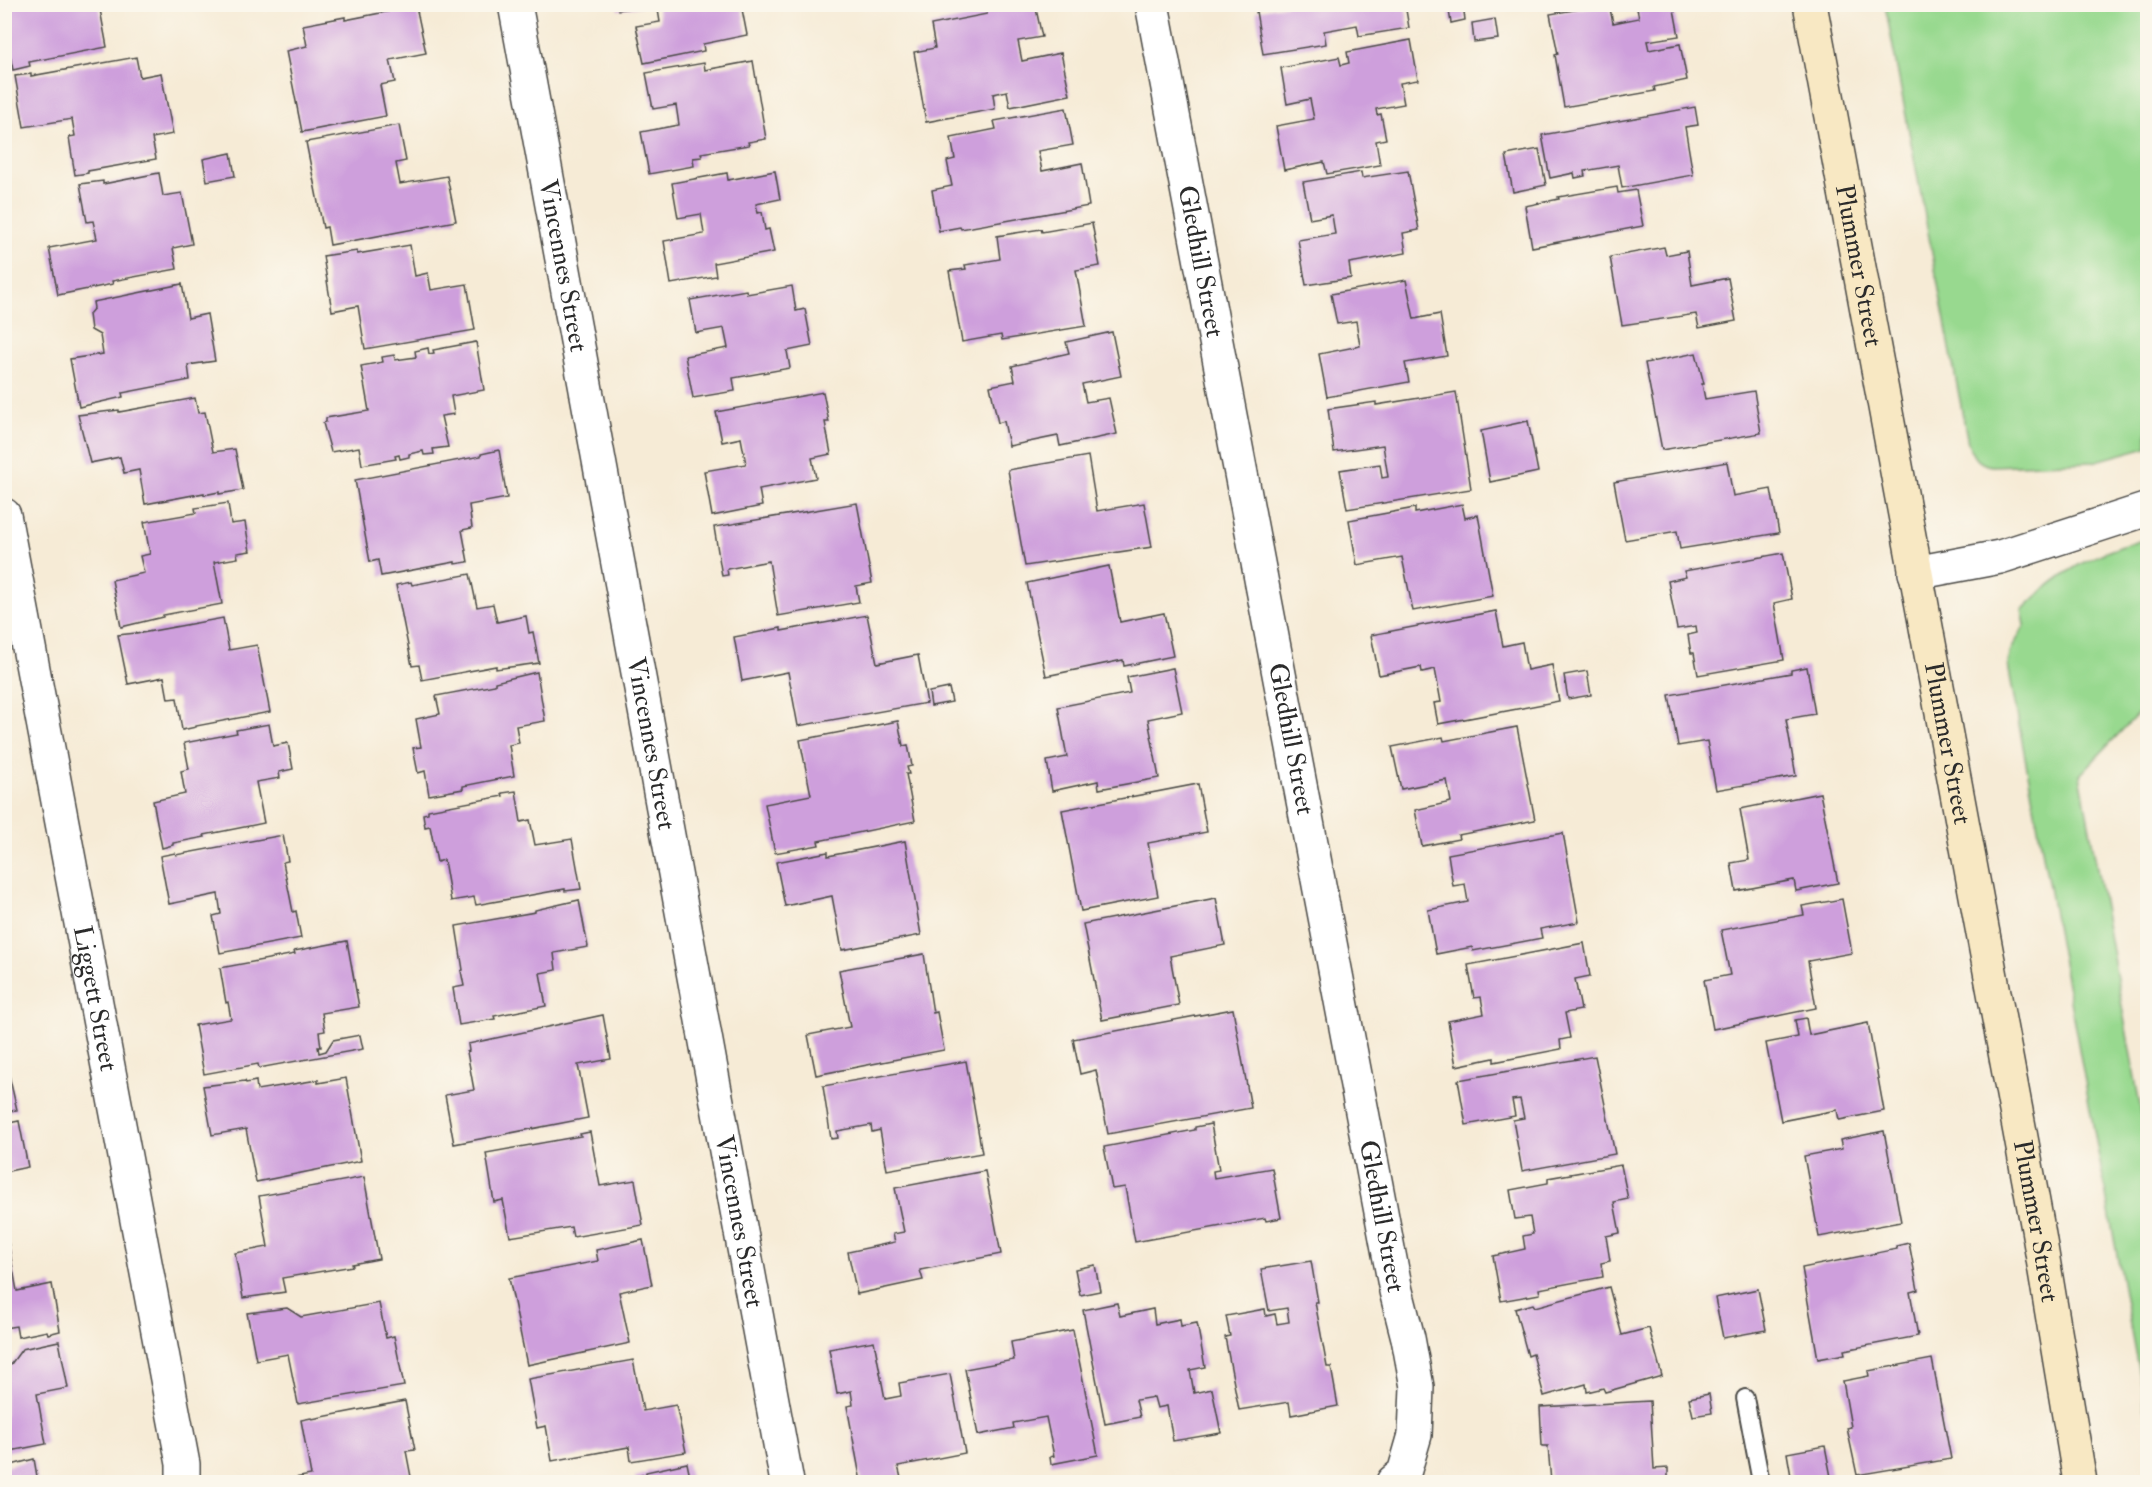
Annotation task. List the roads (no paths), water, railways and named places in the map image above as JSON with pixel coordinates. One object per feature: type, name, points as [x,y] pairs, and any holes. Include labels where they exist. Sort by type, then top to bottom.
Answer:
[{"type":"main road","name":"Plummer Street","points":[[1810,4],[2038,1228],[2080,1482]]},
{"type":"street","name":"Vincennes Street","points":[[515,4],[787,1482]]},
{"type":"street","name":"Gledhill Street","points":[[1152,4],[1396,1291],[1417,1387],[1415,1435],[1399,1478]]},
{"type":"street","points":[[1915,573],[2000,557],[2148,509]]},
{"type":"street","name":"Liggett Street","points":[[4,515],[180,1453],[183,1482]]},
{"type":"lane","points":[[1745,1398],[1761,1482]]}]
